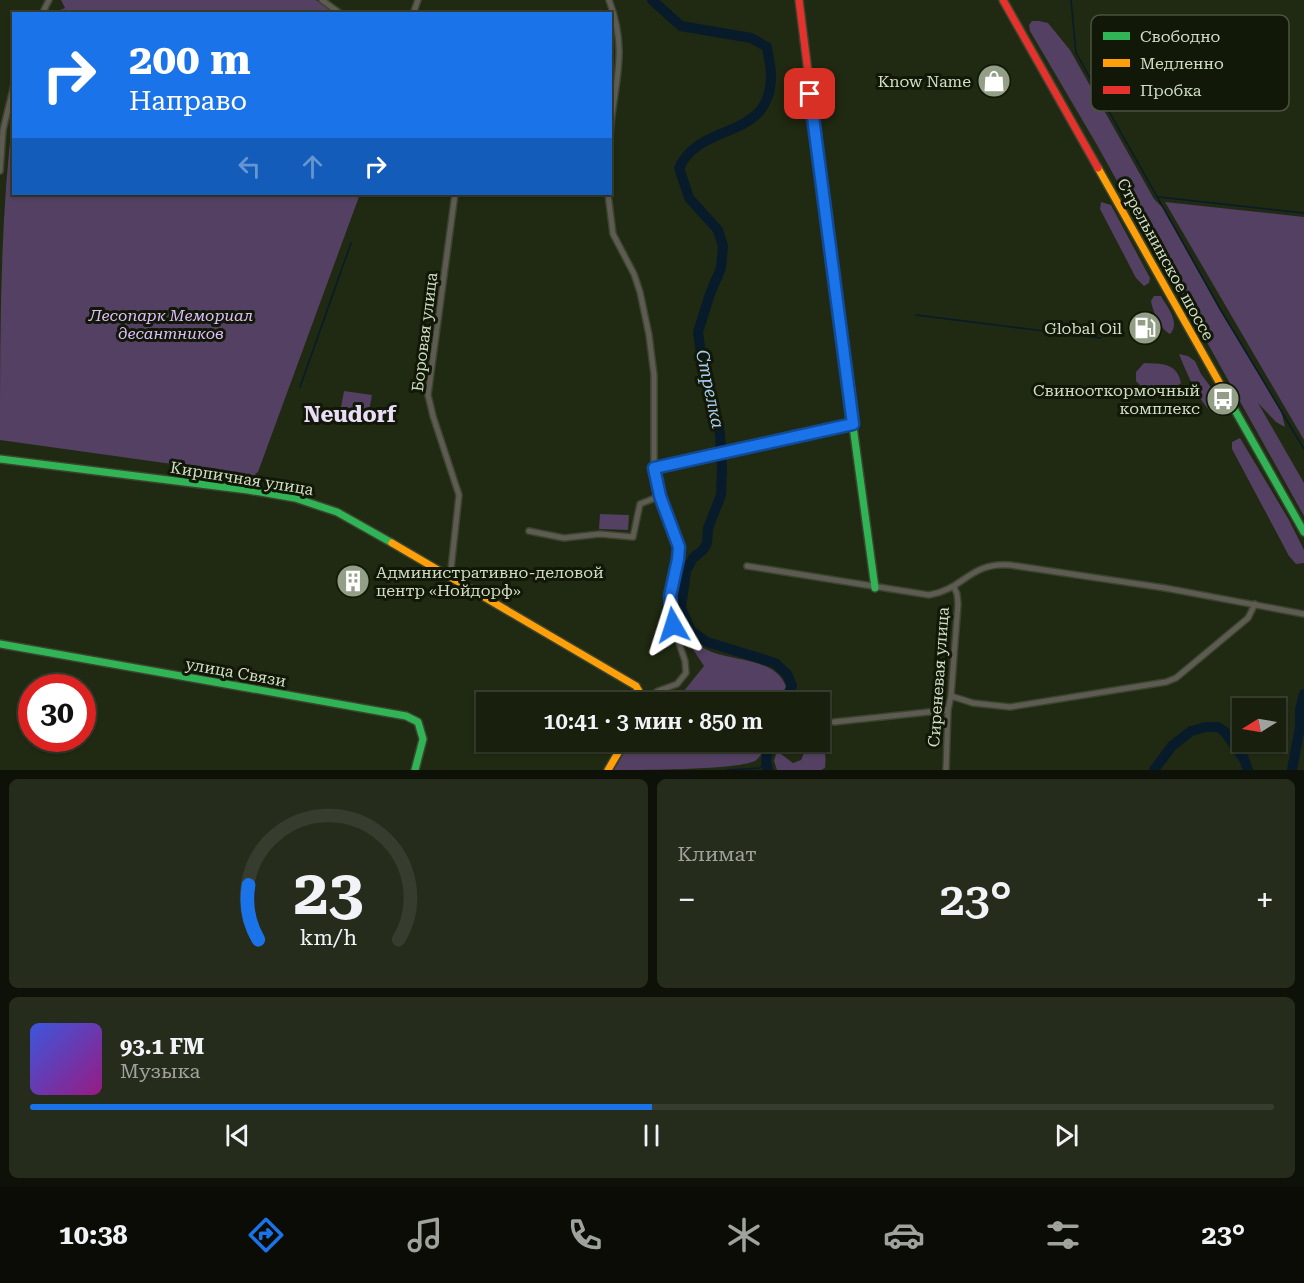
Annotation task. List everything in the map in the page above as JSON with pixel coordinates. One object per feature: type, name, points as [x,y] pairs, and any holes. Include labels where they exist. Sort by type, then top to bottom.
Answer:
[{"type":"street","points":[[322,0],[338,12]]},
{"type":"street","points":[[410,0],[417,2]]},
{"type":"street","points":[[609,0],[615,17],[620,47],[612,117]]},
{"type":"street","points":[[799,0],[875,588]]},
{"type":"street","name":"Стрельнинское шоссе","points":[[1003,0],[1304,532]]},
{"type":"street","points":[[0,171],[2,130],[12,92]]},
{"type":"street","name":"Боровая улица","points":[[450,578],[459,495],[428,395],[455,195]]},
{"type":"street","points":[[608,195],[613,234],[634,274],[649,335],[654,375],[654,468],[660,496],[679,547],[670,608],[686,670],[680,682],[656,692]]},
{"type":"street","points":[[654,468],[853,424]]},
{"type":"street","name":"Кирпичная улица","points":[[0,459],[238,489],[311,502],[344,516],[636,686],[640,692]]},
{"type":"street","points":[[529,531],[564,538],[600,534],[633,537],[640,504],[660,496]]},
{"type":"street","points":[[747,567],[929,595],[943,593],[974,572],[996,564],[1165,588],[1304,614]]},
{"type":"street","name":"Сиреневая улица","points":[[946,770],[948,710],[958,604],[954,587]]},
{"type":"street","points":[[951,696],[973,703],[1010,707],[1166,682],[1176,678],[1248,618],[1255,604]]},
{"type":"street","name":"улица Связи","points":[[0,644],[406,716],[418,722],[422,729],[423,739],[415,770]]},
{"type":"street","points":[[834,722],[948,710]]},
{"type":"street","points":[[608,770],[619,752]]},
{"type":"green space","points":[[61,0],[316,0],[334,12],[55,12],[65,8]]},
{"type":"green space","points":[[1032,21],[1048,23],[1070,50],[1091,87],[1091,111],[1104,111],[1154,199],[1163,208],[1219,309],[1281,410],[1285,427],[1276,422],[1258,403],[1304,483],[1304,516],[1097,145],[1030,31],[1029,25]]},
{"type":"green space","name":"Лесопарк Мемориал десантников","points":[[12,125],[12,195],[360,195],[258,472],[255,474],[258,476],[0,440],[3,236]]},
{"type":"green space","points":[[1101,202],[1111,205],[1150,278],[1149,283],[1144,286],[1136,278],[1100,209]]},
{"type":"green space","points":[[1165,202],[1304,217],[1304,440]]},
{"type":"green space","points":[[1154,296],[1161,296],[1172,315],[1174,325],[1170,334],[1155,315],[1151,301]]},
{"type":"green space","points":[[1179,354],[1195,361],[1225,413],[1218,416],[1206,406],[1195,389]]},
{"type":"green space","points":[[1144,363],[1162,364],[1172,368],[1179,376],[1181,383],[1163,394],[1147,391],[1136,381],[1136,372]]},
{"type":"green space","points":[[344,391],[372,395],[369,411],[341,407]]},
{"type":"green space","points":[[1240,438],[1289,520],[1304,550],[1304,563],[1296,564],[1289,556],[1232,449],[1232,442]]},
{"type":"green space","points":[[600,514],[629,515],[628,530],[599,529]]},
{"type":"green space","points":[[684,636],[712,652],[768,667],[776,672],[786,687],[784,692],[683,692],[704,666]]},
{"type":"green space","points":[[625,752],[762,752],[755,761],[728,766],[614,770]]},
{"type":"green space","points":[[777,752],[793,763],[801,760],[805,752],[824,752],[825,768],[821,770],[777,770],[774,761]]},
{"type":"waterway","name":"Стрелка","points":[[652,0],[681,26],[751,38],[767,47],[771,75],[768,96],[760,111],[748,121],[703,143],[689,153],[679,168],[689,198],[718,230],[723,246],[721,268],[698,332],[704,376],[712,396],[720,434],[721,495],[708,528],[707,543],[703,550],[693,558],[686,571],[681,608],[691,631],[707,642],[775,663],[787,674],[792,686],[789,692]]},
{"type":"waterway","points":[[1071,0],[1076,53],[1091,80]]},
{"type":"waterway","points":[[1109,111],[1222,312],[1304,449]]},
{"type":"waterway","points":[[1159,197],[1304,213]]},
{"type":"waterway","points":[[300,387],[351,243]]},
{"type":"waterway","points":[[916,315],[1101,338]]},
{"type":"waterway","name":"Стрелка","points":[[1292,770],[1304,694]]},
{"type":"waterway","name":"Стрелка","points":[[1154,770],[1172,746],[1191,731],[1206,727],[1218,727],[1225,732],[1244,759],[1248,770]]},
{"type":"waterway","name":"Стрелка","points":[[767,752],[768,770]]},
{"type":"waterway","points":[[727,770],[760,768],[766,762]]},
{"type":"traffic: fast","points":[[844,360],[875,588]]},
{"type":"traffic: fast","points":[[1228,398],[1304,532]]},
{"type":"traffic: fast","points":[[0,459],[295,498],[337,512],[392,543]]},
{"type":"traffic: fast","points":[[0,644],[406,716],[418,722],[423,739],[415,770]]},
{"type":"traffic: slow","points":[[1098,168],[1228,398]]},
{"type":"traffic: slow","points":[[392,543],[636,686],[639,692]]},
{"type":"traffic: slow","points":[[608,770],[619,752]]},
{"type":"traffic: jam","points":[[799,0],[844,360]]},
{"type":"traffic: jam","points":[[1003,0],[1098,168]]},
{"type":"place","name":"Know Name","points":[[994,81]]},
{"type":"place","name":"Global Oil","points":[[1145,328]]},
{"type":"place","name":"Свинооткормочный комплекс","points":[[1223,399]]},
{"type":"place","name":"Административно-деловой центр «Нойдорф»","points":[[353,581]]},
{"type":"district","name":"Neudorf","points":[[350,414]]},
{"type":"route","points":[[673,625],[670,596],[679,547],[660,496],[654,468],[853,424],[810,94]]}]
